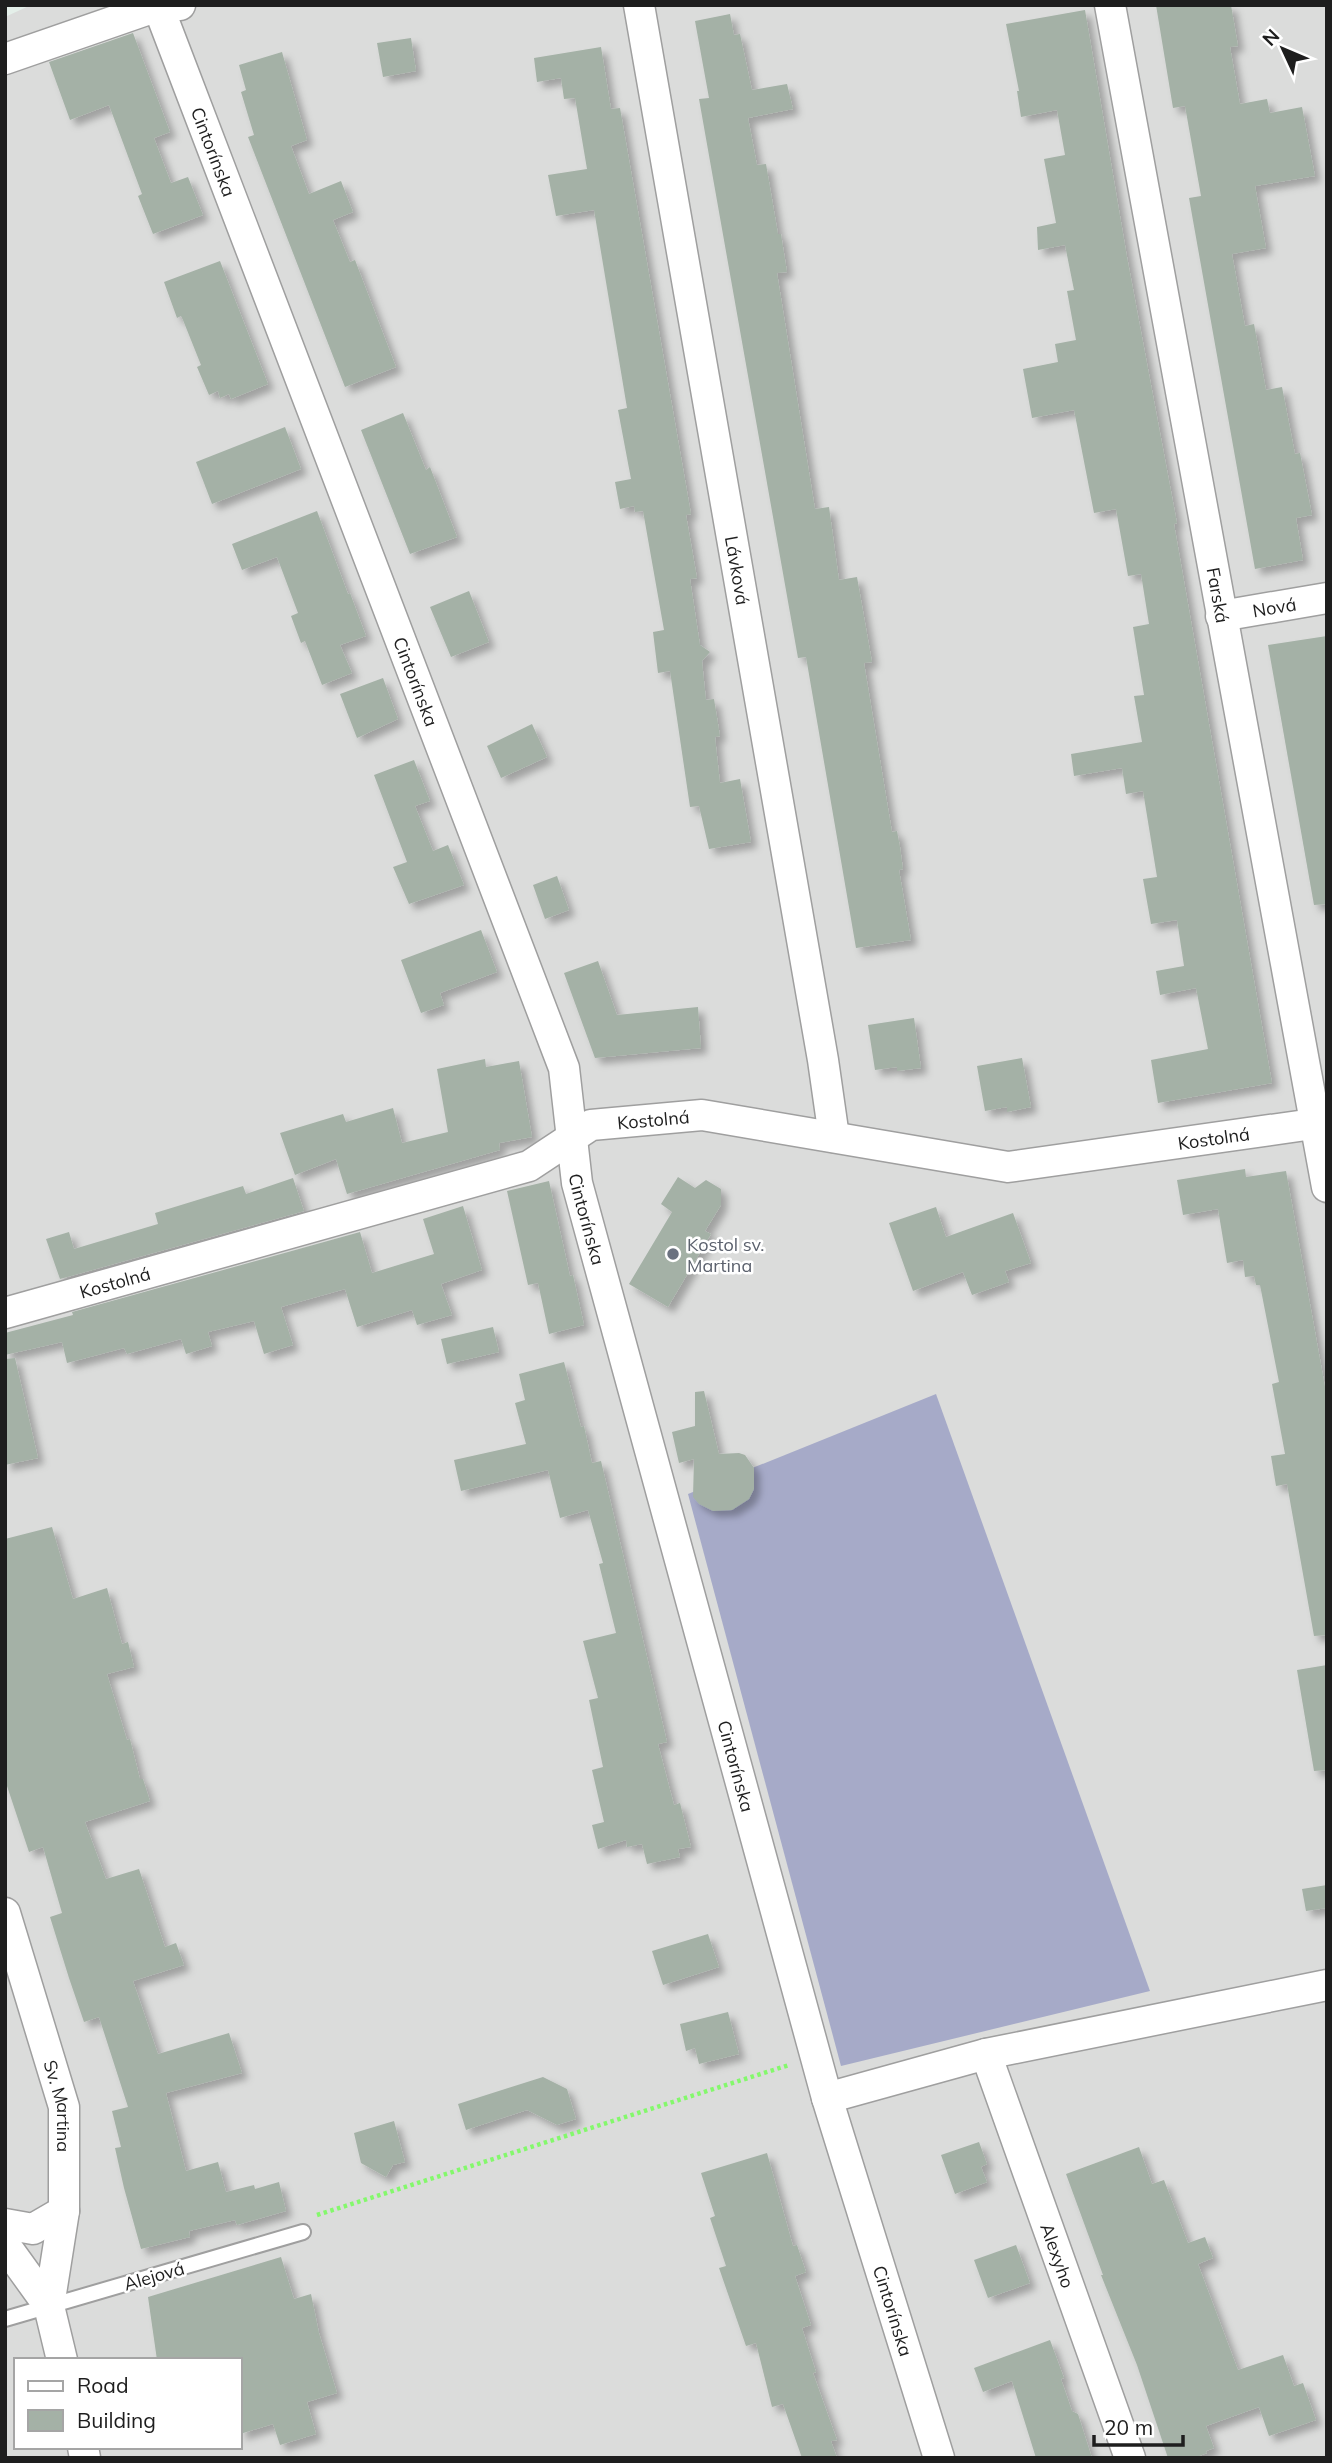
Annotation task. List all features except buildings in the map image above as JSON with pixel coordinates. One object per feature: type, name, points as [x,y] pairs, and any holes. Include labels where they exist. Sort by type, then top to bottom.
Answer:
[{"type":"street","name":"Lávková","points":[[639,5],[823,1060],[834,1137]]},
{"type":"street","name":"Farská","points":[[1110,5],[1221,616],[1321,1123],[1327,1187]]},
{"type":"street","points":[[5,59],[169,6]]},
{"type":"street","name":"Cintorínska","points":[[169,6],[564,1068],[577,1183],[827,2098],[939,2458]]},
{"type":"street","name":"Nová","points":[[1221,616],[1327,598]]},
{"type":"street","name":"Kostolná","points":[[5,1313],[529,1166],[592,1125],[702,1115],[1008,1167],[1321,1123]]},
{"type":"street","name":"Sv. Martina","points":[[5,1913],[64,2107],[64,2211],[49,2306]]},
{"type":"street","points":[[827,2098],[986,2054],[1327,1985]]},
{"type":"street","name":"Alexyho","points":[[986,2054],[1130,2458]]},
{"type":"street","points":[[5,2224],[33,2229],[64,2211]]},
{"type":"street","name":"Sv. Martina","points":[[5,2245],[49,2306],[62,2358]]},
{"type":"lane","name":"Alejová","points":[[5,2319],[303,2232]]},
{"type":"path","points":[[315,2216],[816,2057]]},
{"type":"shaded area","points":[[31,5],[1327,5],[1327,2458],[5,2458],[5,17]]},
{"type":"shaded area","points":[[936,1394],[1150,1991],[841,2066],[688,1494]]},
{"type":"place","name":"Kostol sv. Martina","points":[[673,1254]]}]
